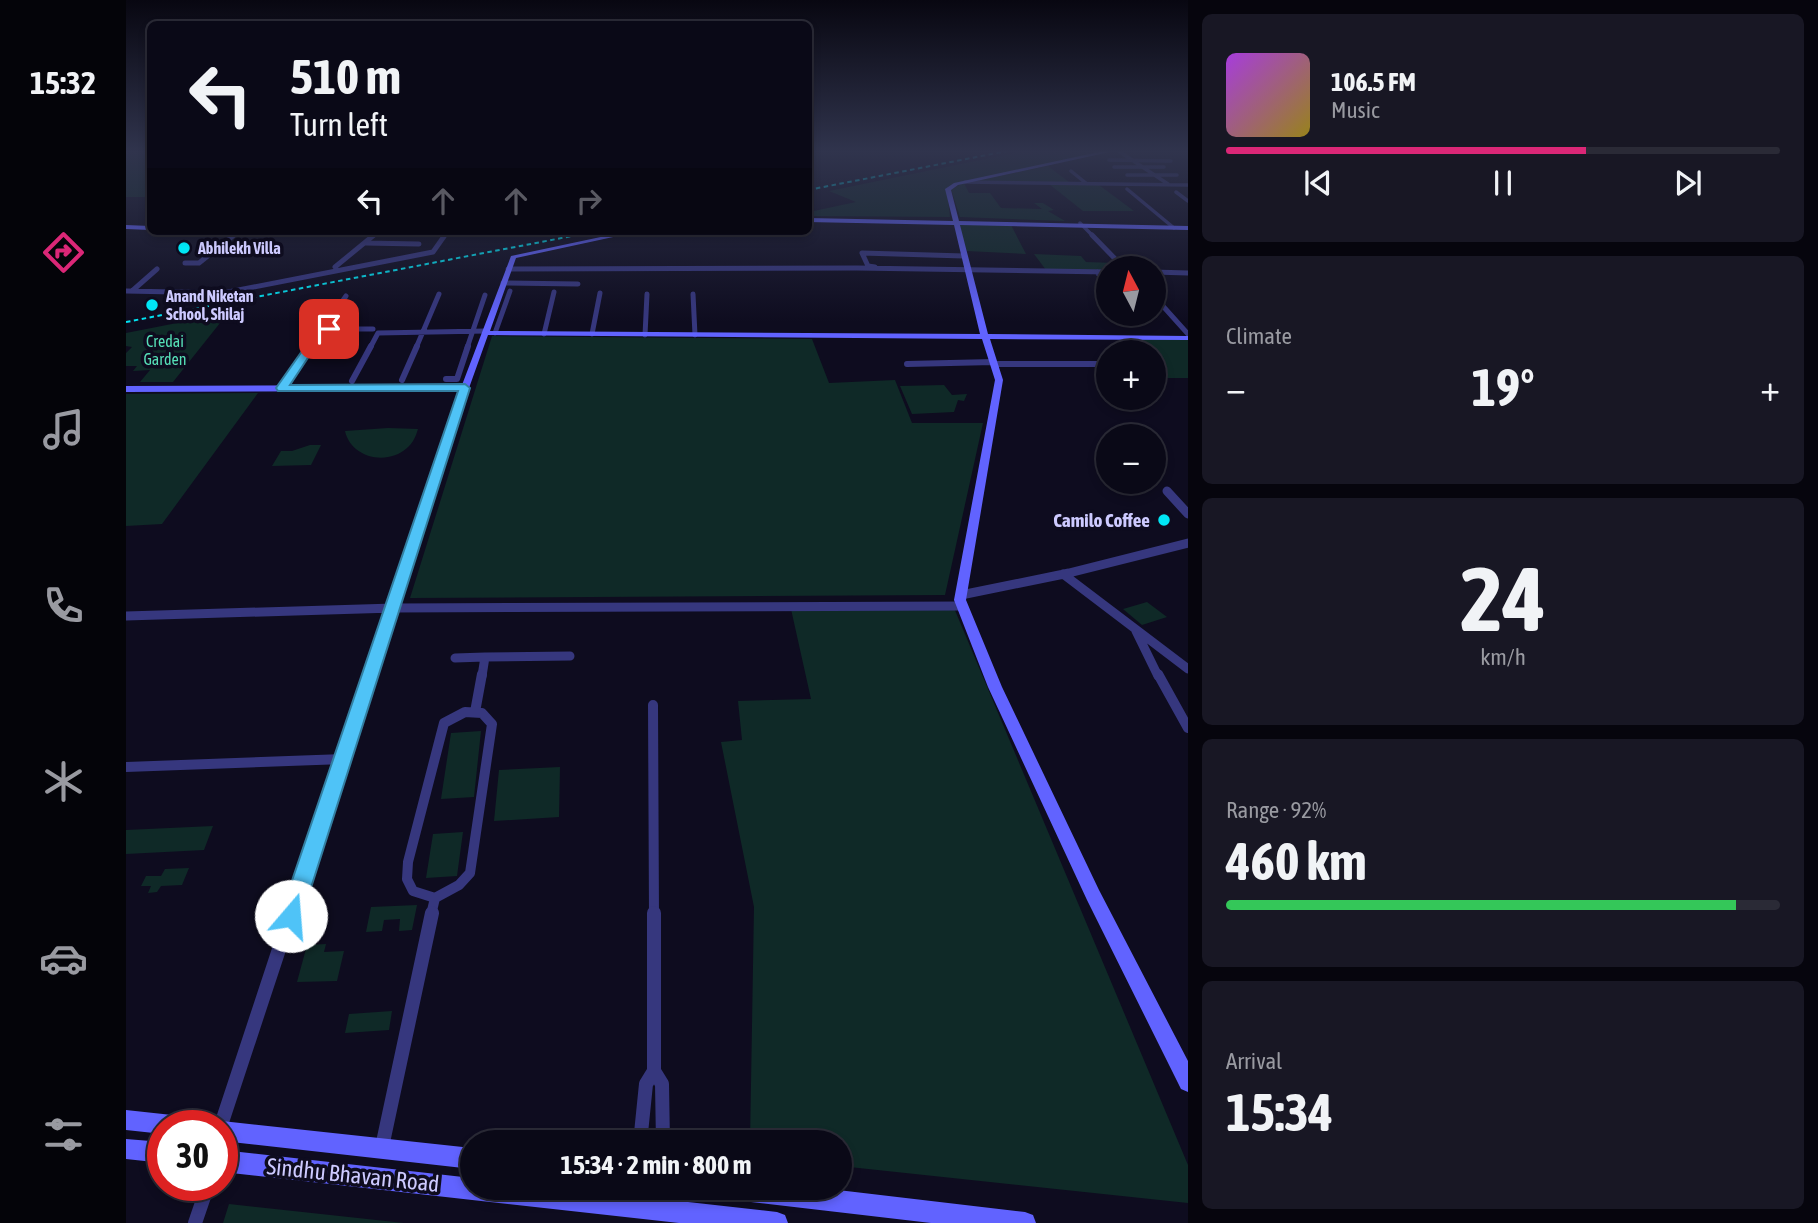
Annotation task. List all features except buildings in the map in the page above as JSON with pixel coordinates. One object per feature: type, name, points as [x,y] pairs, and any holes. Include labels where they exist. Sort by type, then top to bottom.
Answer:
[{"type":"street","points":[[952,207],[985,338],[999,380],[961,600],[995,687],[1081,870],[1188,1082]]},
{"type":"street","points":[[1149,207],[1172,226]]},
{"type":"street","points":[[812,219],[955,221]]},
{"type":"street","points":[[812,219],[1188,226]]},
{"type":"street","points":[[812,219],[942,220]]},
{"type":"street","points":[[1081,225],[1112,256]]},
{"type":"street","points":[[126,226],[147,227]]},
{"type":"street","points":[[185,263],[199,263],[234,235]]},
{"type":"street","points":[[335,268],[375,235]]},
{"type":"street","points":[[129,291],[223,293],[433,252],[444,235]]},
{"type":"street","points":[[489,332],[513,257],[617,235]]},
{"type":"street","points":[[366,243],[419,244]]},
{"type":"street","points":[[952,255],[953,265],[925,265],[925,268],[870,267],[861,254],[920,254],[952,255],[964,256]]},
{"type":"street","points":[[920,254],[925,265]]},
{"type":"street","points":[[129,291],[158,269]]},
{"type":"street","points":[[508,269],[1096,272]]},
{"type":"street","points":[[1166,272],[1188,273]]},
{"type":"street","points":[[503,283],[578,284]]},
{"type":"street","points":[[226,1110],[465,388],[510,291]]},
{"type":"street","points":[[544,334],[554,292]]},
{"type":"street","points":[[592,334],[600,293]]},
{"type":"street","points":[[402,380],[439,294]]},
{"type":"street","points":[[645,335],[647,294]]},
{"type":"street","points":[[693,294],[695,335]]},
{"type":"street","points":[[446,379],[457,379],[485,295]]},
{"type":"street","points":[[282,388],[346,296]]},
{"type":"street","points":[[1166,310],[1188,336]]},
{"type":"street","points":[[322,329],[985,338],[1188,336]]},
{"type":"street","points":[[352,381],[377,330]]},
{"type":"street","points":[[907,364],[1096,364]]},
{"type":"street","points":[[126,389],[465,388]]},
{"type":"street","points":[[1167,491],[1188,514]]},
{"type":"street","points":[[126,616],[394,608],[961,600],[1187,544]]},
{"type":"street","points":[[1063,574],[1188,669]]},
{"type":"street","points":[[1136,629],[1167,693],[1188,728]]},
{"type":"street","points":[[456,658],[570,656]]},
{"type":"street","points":[[475,712],[485,657]]},
{"type":"street","points":[[653,705],[654,1071],[662,1084],[663,1130]]},
{"type":"street","points":[[475,712],[486,715],[492,724],[470,873],[466,881],[455,889],[435,898],[413,891],[407,879],[408,862],[444,723],[458,714],[475,712]]},
{"type":"street","points":[[126,767],[344,759]]},
{"type":"street","points":[[382,1149],[435,898]]},
{"type":"street","points":[[641,1130],[646,1084],[654,1071]]},
{"type":"street","points":[[126,1120],[147,1122]]},
{"type":"street","name":"Sindhu Bhavan Road","points":[[238,1133],[460,1158]]},
{"type":"street","points":[[126,1149],[147,1151]]},
{"type":"street","name":"Sindhu Bhavan Road","points":[[238,1163],[641,1215],[777,1223]]},
{"type":"street","points":[[828,1200],[1025,1223]]},
{"type":"street","points":[[195,1223],[203,1201]]},
{"type":"green space","points":[[832,207],[949,207],[950,217],[812,216],[812,211]]},
{"type":"green space","points":[[957,207],[1049,207],[1054,210],[1048,211],[1065,221],[960,217]]},
{"type":"green space","points":[[1078,207],[1129,207],[1134,211],[1083,211]]},
{"type":"green space","points":[[958,223],[1011,225],[1026,254],[967,251]]},
{"type":"green space","points":[[1034,254],[1081,256],[1086,262],[1096,262],[1096,271],[1046,270]]},
{"type":"green space","name":"Credai Garden","points":[[228,313],[173,382],[140,382],[150,370],[133,371],[137,366],[126,366],[126,353],[132,347],[126,346],[126,333]]},
{"type":"green space","points":[[492,336],[812,339],[829,383],[895,380],[912,423],[983,423],[945,595],[410,598]]},
{"type":"green space","points":[[1188,339],[1188,378],[1166,378],[1166,340],[1125,340]]},
{"type":"green space","points":[[944,385],[952,395],[967,394],[964,401],[958,400],[954,412],[912,414],[900,386]]},
{"type":"green space","points":[[258,393],[162,524],[126,526],[126,394]]},
{"type":"green space","points":[[418,429],[407,448],[399,454],[380,458],[354,448],[345,431]]},
{"type":"green space","points":[[310,445],[321,445],[311,465],[272,466],[281,451],[292,451]]},
{"type":"green space","points":[[1147,602],[1167,617],[1142,625],[1123,609]]},
{"type":"green space","points":[[954,608],[1188,1165],[1188,1203],[852,1167],[852,1130],[750,1130],[754,907],[721,742],[742,740],[738,701],[811,699],[791,609]]},
{"type":"green space","points":[[481,731],[474,797],[441,799],[451,733]]},
{"type":"green space","points":[[560,767],[559,817],[494,821],[499,770]]},
{"type":"green space","points":[[213,826],[204,850],[126,854],[126,830]]},
{"type":"green space","points":[[463,832],[457,876],[426,878],[433,834]]},
{"type":"green space","points":[[189,868],[182,885],[161,886],[157,892],[148,893],[151,886],[141,886],[146,876],[161,876],[165,869]]},
{"type":"green space","points":[[417,905],[412,930],[399,931],[400,919],[384,920],[382,931],[366,932],[371,907]]},
{"type":"green space","points":[[326,944],[324,952],[344,951],[337,981],[297,982],[307,945]]},
{"type":"green space","points":[[392,1011],[389,1030],[345,1033],[349,1014]]},
{"type":"green space","points":[[229,1204],[404,1223],[223,1223]]},
{"type":"railway","points":[[126,322],[577,235]]},
{"type":"place","name":"Abhilekh Villa","points":[[184,248]]},
{"type":"place","name":"Anand Niketan School, Shilaj","points":[[152,305]]},
{"type":"place","name":"Camilo Coffee","points":[[1164,520]]},
{"type":"route","points":[[291,916],[465,388],[282,388],[322,329],[329,329]]}]
